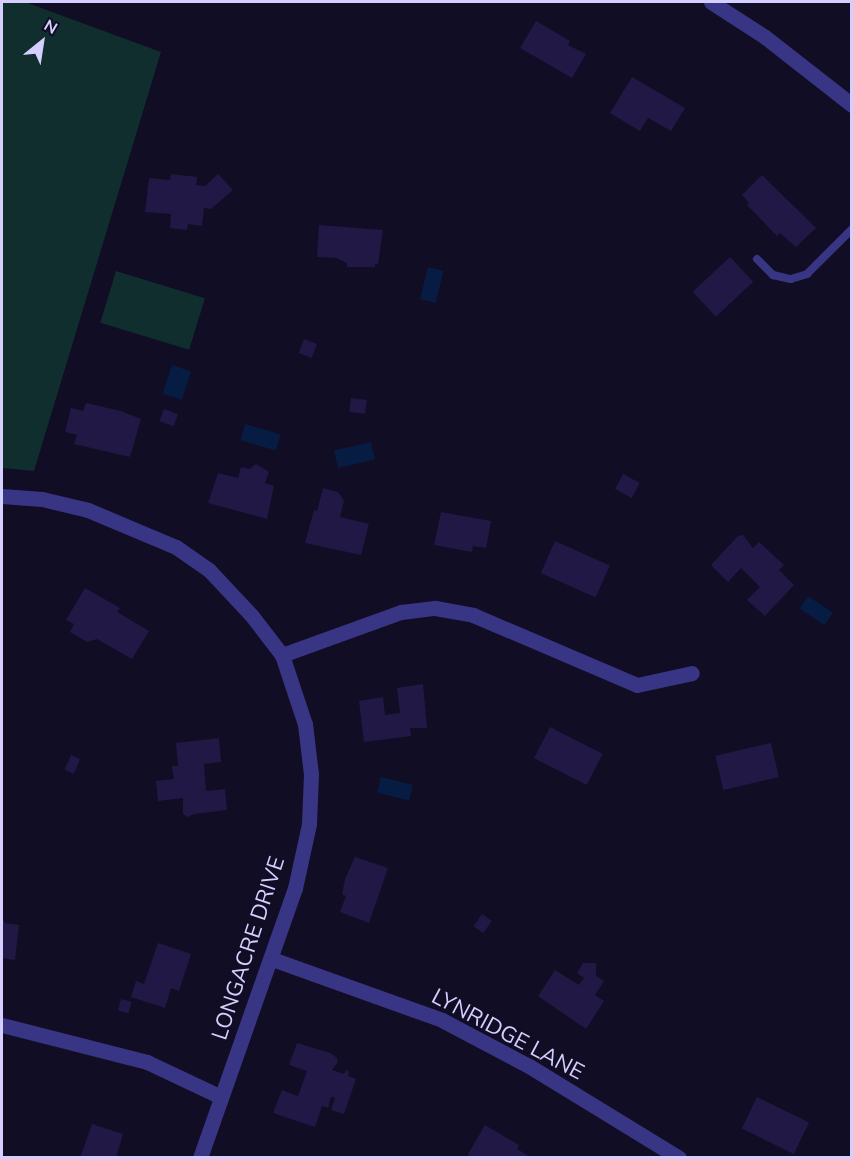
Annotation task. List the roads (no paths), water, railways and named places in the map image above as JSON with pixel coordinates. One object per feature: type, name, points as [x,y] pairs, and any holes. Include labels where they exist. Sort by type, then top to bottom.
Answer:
[{"type":"street","points":[[711,2],[765,37],[852,105]]},
{"type":"street","name":"LONGACRE DRIVE","points":[[2,496],[42,499],[88,510],[176,547],[209,570],[252,616],[282,655],[305,724],[311,774],[309,824],[295,888],[272,959],[200,1158]]},
{"type":"street","points":[[282,655],[400,612],[435,608],[473,615],[637,685],[692,673]]},
{"type":"street","name":"LYNRIDGE LANE","points":[[272,959],[442,1020],[529,1066],[679,1158]]},
{"type":"street","points":[[2,1025],[147,1062],[221,1096]]},
{"type":"lane","points":[[757,259],[773,275],[791,279],[807,274],[852,229]]},
{"type":"water","points":[[428,267],[444,271],[436,303],[420,299]]},
{"type":"water","points":[[172,365],[191,371],[182,400],[163,394]]},
{"type":"water","points":[[245,424],[281,434],[276,451],[240,440]]},
{"type":"water","points":[[371,442],[375,460],[338,468],[334,451]]},
{"type":"water","points":[[808,596],[833,613],[824,625],[800,608]]},
{"type":"water","points":[[381,777],[413,785],[409,801],[377,793]]}]
